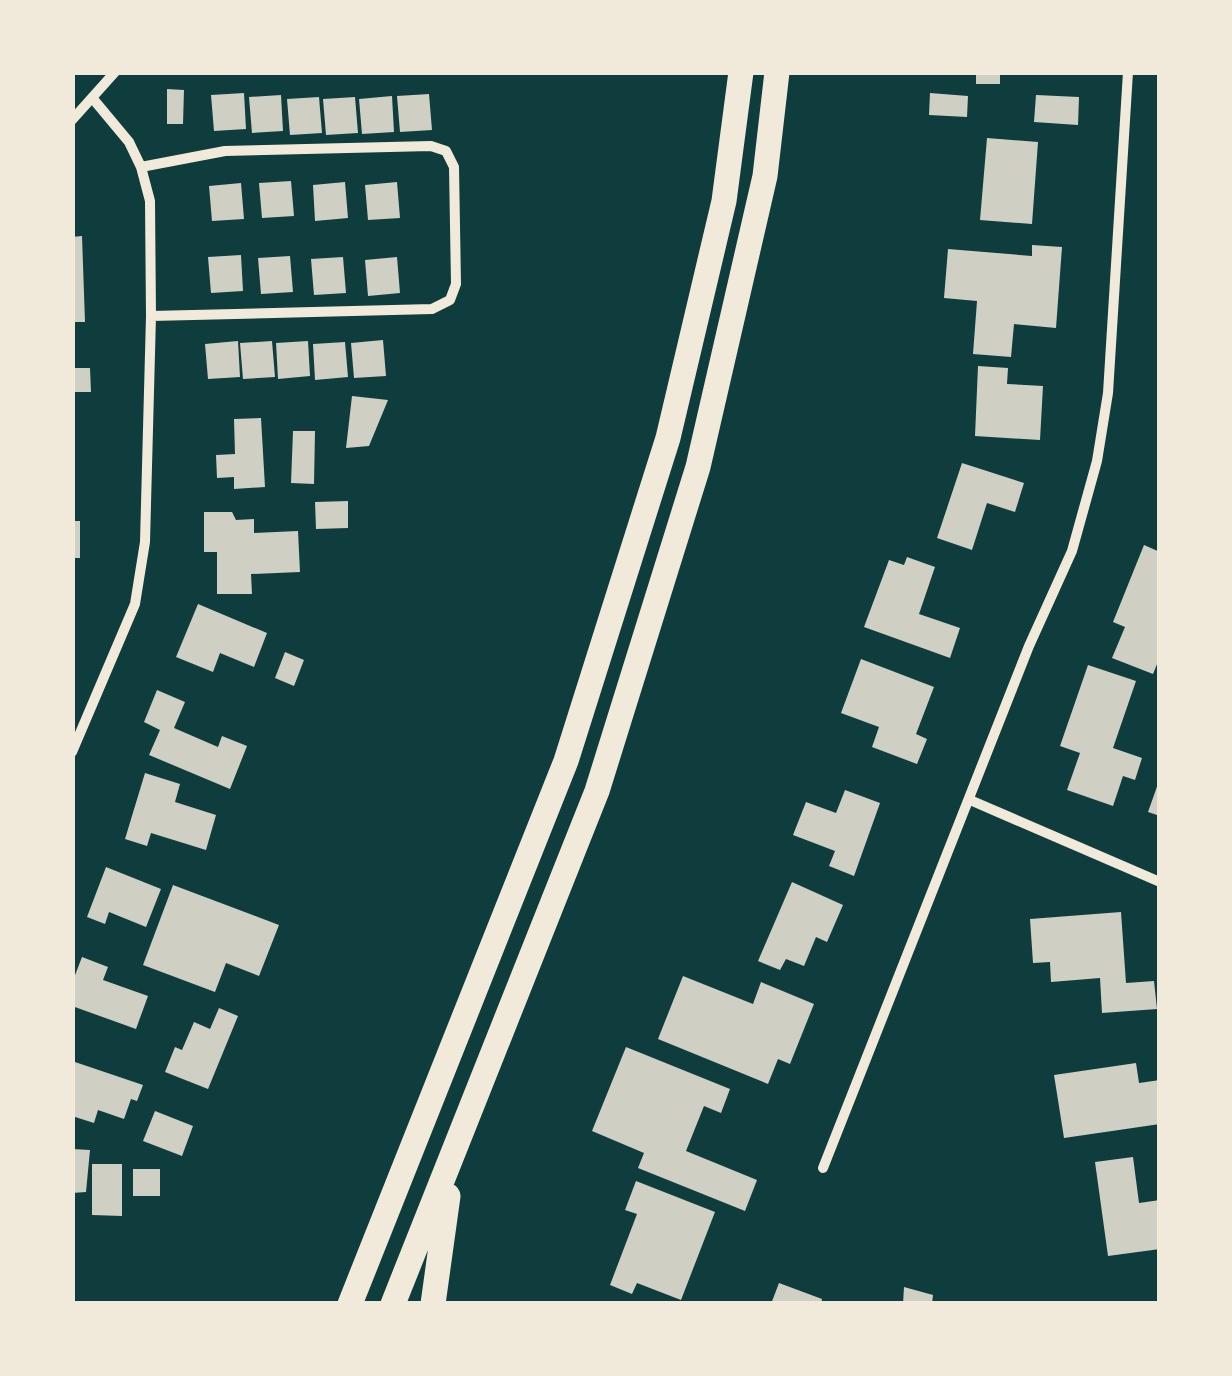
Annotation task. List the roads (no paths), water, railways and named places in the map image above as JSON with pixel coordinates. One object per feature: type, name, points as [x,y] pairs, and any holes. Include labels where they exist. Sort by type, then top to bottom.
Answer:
[{"type":"highway","points":[[350,1304],[566,762],[668,438],[724,201],[741,72]]},
{"type":"highway","points":[[394,1304],[597,791],[698,466],[765,176],[777,72]]},
{"type":"highway","points":[[433,1304],[453,1157]]},
{"type":"street","points":[[72,120],[94,100],[115,72]]},
{"type":"street","points":[[824,1168],[1029,646],[1072,551],[1097,462],[1108,393],[1128,72]]},
{"type":"street","points":[[72,752],[136,604],[145,542],[150,201],[142,167],[129,142],[94,100]]},
{"type":"street","points":[[142,167],[225,151],[431,146],[446,150],[454,167],[456,284],[450,300],[432,308],[151,316]]},
{"type":"street","points":[[970,800],[1160,882]]}]
